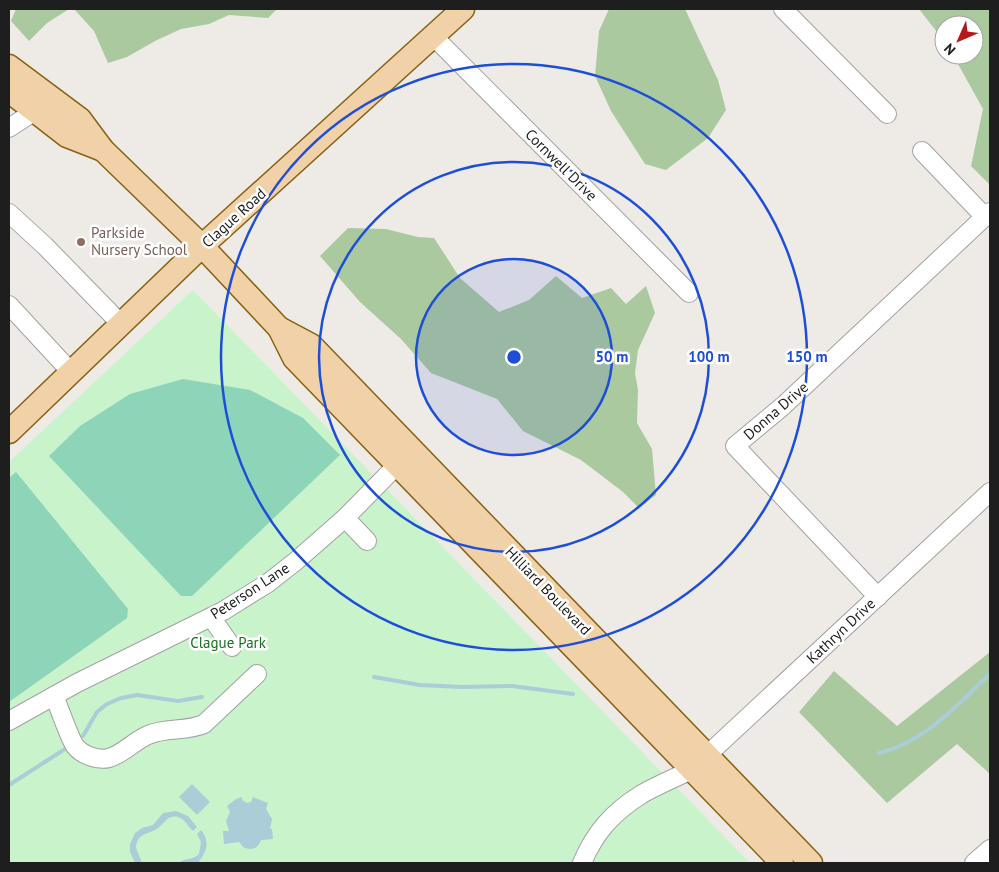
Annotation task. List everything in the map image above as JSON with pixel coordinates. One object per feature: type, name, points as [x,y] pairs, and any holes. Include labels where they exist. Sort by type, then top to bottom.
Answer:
[{"type":"main road","name":"Clague Road","points":[[9,432],[202,246],[463,9]]},
{"type":"main road","name":"Hilliard Boulevard","points":[[9,66],[18,89],[35,110],[67,136],[103,150]]},
{"type":"main road","name":"Hilliard Boulevard","points":[[18,89],[80,119],[103,150],[202,246],[279,328],[294,358],[404,458],[699,762],[811,863]]},
{"type":"main road","name":"Hilliard Boulevard","points":[[699,762],[782,863]]},
{"type":"street","points":[[784,9],[887,114]]},
{"type":"street","name":"Cornwell Drive","points":[[434,37],[689,292]]},
{"type":"street","points":[[9,128],[35,110]]},
{"type":"street","points":[[922,151],[988,214]]},
{"type":"street","points":[[9,213],[45,246],[121,324]]},
{"type":"street","name":"Donna Drive","points":[[878,597],[735,446],[783,406],[988,214]]},
{"type":"street","points":[[9,305],[71,372]]},
{"type":"street","name":"Peterson Lane","points":[[9,721],[94,675],[211,617],[268,583],[344,518],[404,458]]},
{"type":"street","name":"Kathryn Drive","points":[[582,863],[590,843],[612,816],[643,794],[699,762],[990,492]]},
{"type":"street","points":[[344,518],[367,541]]},
{"type":"street","points":[[211,617],[232,647]]},
{"type":"street","points":[[54,696],[75,746],[84,754],[97,759],[108,759],[149,734],[165,730],[194,728],[204,724],[257,674]]},
{"type":"street","points":[[974,863],[990,849]]},
{"type":"green space","points":[[16,9],[69,9],[47,23],[29,41],[11,21]]},
{"type":"green space","points":[[74,9],[277,9],[268,18],[229,15],[209,24],[181,29],[127,57],[108,63],[94,31]]},
{"type":"green space","points":[[609,9],[685,9],[718,80],[726,110],[708,138],[666,170],[645,164],[611,111],[595,76],[599,31]]},
{"type":"green space","points":[[919,9],[990,9],[989,184],[971,166],[983,109],[959,65],[984,65],[984,15],[934,15],[934,28]]},
{"type":"green space","points":[[348,228],[386,229],[418,237],[434,238],[460,278],[499,312],[529,300],[556,276],[582,298],[611,288],[626,304],[646,286],[655,313],[638,350],[635,373],[638,390],[637,423],[652,449],[656,495],[639,508],[623,492],[581,460],[523,431],[497,399],[431,373],[401,339],[360,302],[320,256]]},
{"type":"green space","name":"Clague Park","points":[[193,290],[750,863],[9,863],[9,462]]},
{"type":"green space","points":[[183,379],[250,390],[303,418],[340,455],[192,596],[181,596],[49,456],[80,426],[130,394]]},
{"type":"green space","points":[[16,472],[128,609],[127,618],[9,702],[9,478]]},
{"type":"green space","points":[[990,652],[990,774],[957,744],[887,803],[799,712],[834,671],[897,726]]},
{"type":"water","points":[[192,784],[210,802],[197,815],[179,797]]},
{"type":"water","points":[[242,797],[242,800],[247,803],[251,802],[253,797],[268,803],[266,809],[272,819],[270,829],[272,829],[273,839],[261,840],[256,847],[251,849],[243,847],[239,842],[224,844],[223,831],[229,831],[226,821],[230,812],[227,806]]},
{"type":"water","points":[[176,811],[188,816],[197,827],[193,831],[185,821],[178,817],[171,817],[155,830],[140,837],[136,848],[142,863],[135,863],[130,852],[130,844],[135,833],[142,828],[153,825],[163,813]]},
{"type":"water","points":[[201,830],[207,843],[198,863],[178,863],[199,854],[201,842],[197,834]]},
{"type":"waterway","points":[[879,753],[896,748],[926,731],[953,710],[990,674]]},
{"type":"waterway","points":[[374,677],[420,685],[462,687],[512,686],[573,694]]},
{"type":"waterway","points":[[83,736],[97,712],[107,704],[121,698],[137,695],[178,701],[202,697]]},
{"type":"waterway","points":[[9,785],[65,749]]},
{"type":"place","name":"Parkside Nursery School","points":[[81,242]]}]
